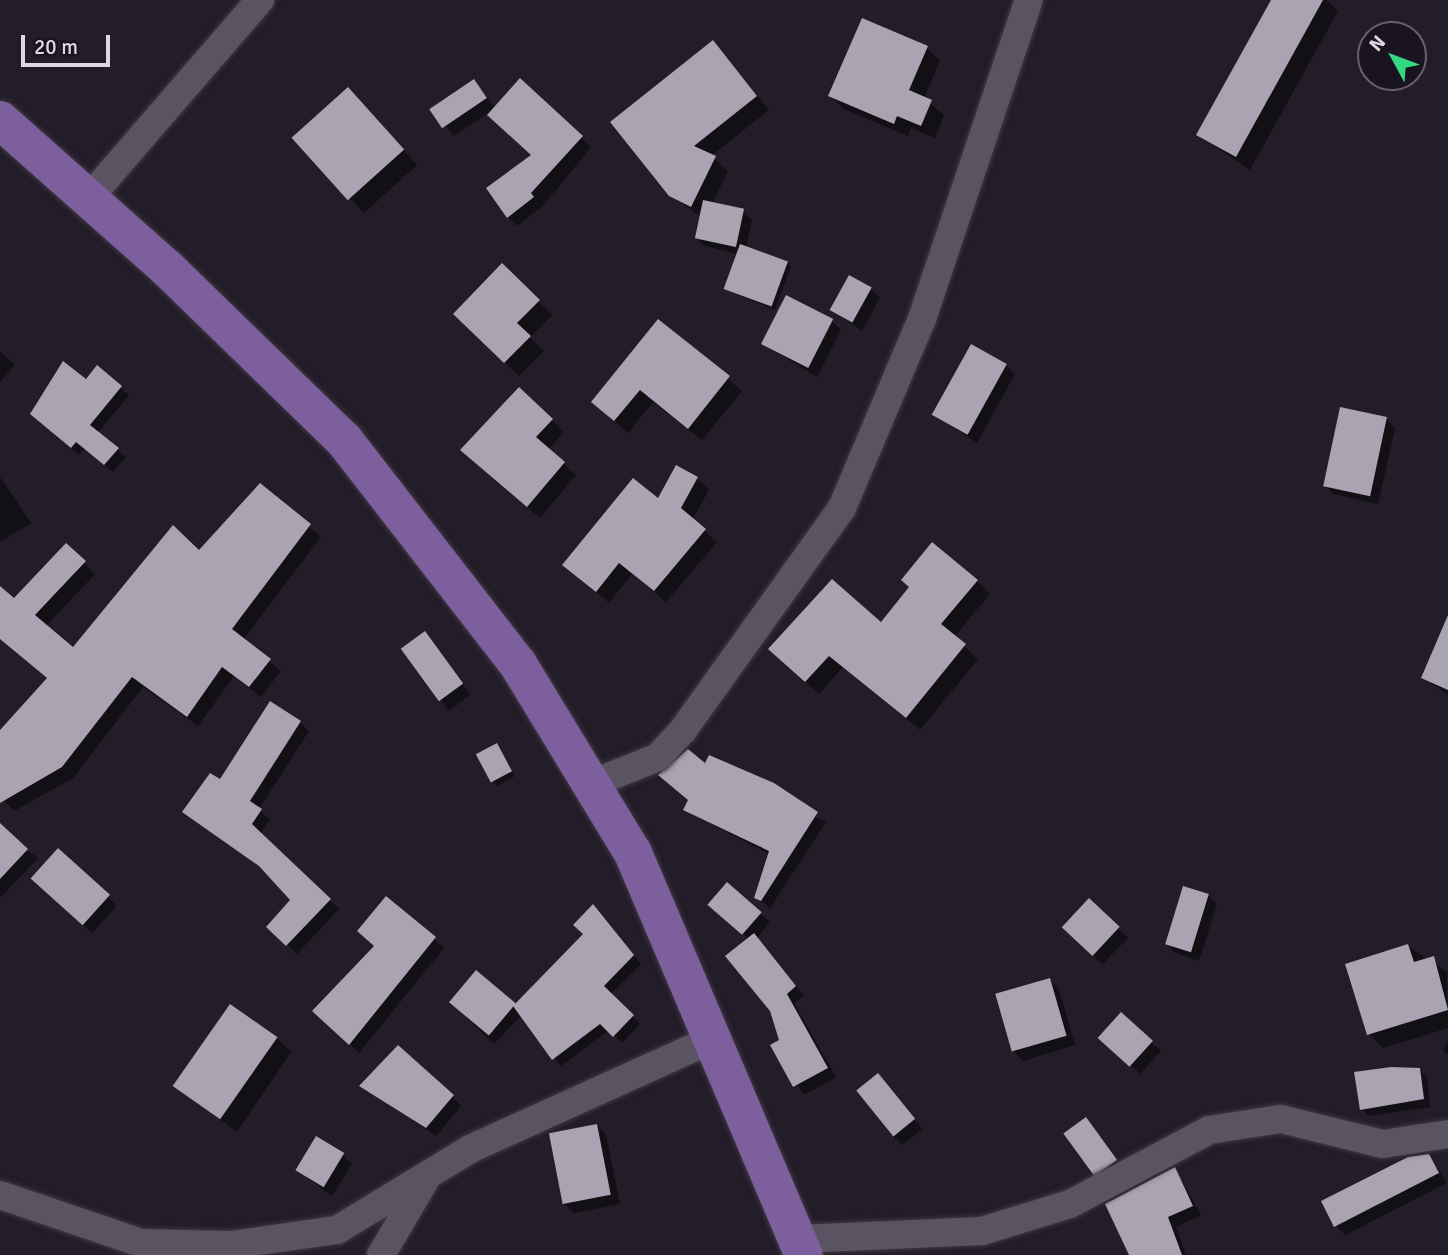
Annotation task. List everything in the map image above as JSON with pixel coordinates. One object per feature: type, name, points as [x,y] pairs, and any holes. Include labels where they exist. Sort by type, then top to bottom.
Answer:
[{"type":"main road","points":[[1,122],[89,198],[344,440],[518,664],[633,853],[801,1247]]},
{"type":"street","points":[[89,198],[260,0]]},
{"type":"street","points":[[591,784],[658,757],[683,730],[842,508],[922,319],[1029,0]]},
{"type":"street","points":[[0,1195],[141,1243],[231,1245],[337,1230],[426,1180],[470,1149],[713,1039]]},
{"type":"street","points":[[801,1247],[982,1231],[1070,1205],[1209,1130],[1281,1119],[1383,1144],[1448,1134]]},
{"type":"street","points":[[381,1255],[426,1180]]},
{"type":"building","points":[[1271,0],[1323,0],[1236,157],[1196,135]]},
{"type":"building","points":[[862,18],[928,46],[909,90],[932,100],[921,126],[897,116],[894,124],[828,96]]},
{"type":"building","points":[[713,40],[757,96],[694,146],[716,156],[691,207],[669,196],[610,122]]},
{"type":"building","points":[[520,78],[583,136],[531,193],[534,197],[507,218],[486,188],[531,155],[487,115]]},
{"type":"building","points":[[474,79],[487,98],[442,128],[429,109]]},
{"type":"building","points":[[348,87],[404,149],[348,200],[292,138]]},
{"type":"building","points":[[703,200],[744,209],[736,247],[695,238]]},
{"type":"building","points":[[740,244],[788,261],[772,307],[724,289]]},
{"type":"building","points":[[502,263],[540,300],[517,323],[531,336],[504,363],[453,314]]},
{"type":"building","points":[[849,275],[872,288],[852,323],[830,310]]},
{"type":"building","points":[[786,295],[833,319],[808,368],[761,344]]},
{"type":"building","points":[[658,319],[730,376],[688,429],[640,390],[614,421],[591,402]]},
{"type":"building","points":[[971,344],[1007,364],[968,435],[932,415]]},
{"type":"building","points":[[63,361],[86,379],[97,365],[122,386],[90,425],[119,448],[104,465],[76,442],[71,448],[30,414]]},
{"type":"building","points":[[519,387],[553,419],[536,437],[565,462],[527,507],[460,450]]},
{"type":"building","points":[[1340,407],[1387,417],[1370,496],[1323,486]]},
{"type":"building","points":[[676,465],[698,477],[681,508],[706,529],[654,591],[619,563],[596,592],[562,565],[633,478],[658,498]]},
{"type":"building","points":[[260,483],[311,524],[232,629],[271,659],[249,687],[222,667],[187,717],[132,677],[62,767],[0,803],[0,730],[47,678],[0,639],[0,586],[14,598],[66,543],[86,561],[35,615],[73,647],[173,525],[199,550]]},
{"type":"building","points":[[932,542],[978,580],[941,624],[966,644],[906,718],[829,656],[805,682],[768,649],[832,579],[881,622],[909,587],[901,580]]},
{"type":"building","points":[[1448,615],[1448,690],[1421,678]]},
{"type":"building","points":[[425,631],[463,684],[439,701],[401,649]]},
{"type":"building","points":[[270,701],[301,721],[250,801],[262,809],[252,824],[331,899],[286,946],[266,927],[290,900],[259,866],[182,812],[210,773],[220,779]]},
{"type":"building","points":[[497,743],[512,771],[491,783],[476,754]]},
{"type":"building","points":[[688,749],[705,763],[709,755],[774,783],[818,812],[761,901],[754,898],[769,851],[683,810],[688,800],[658,775]]},
{"type":"building","points":[[0,823],[28,849],[0,879]]},
{"type":"building","points":[[58,848],[110,895],[83,925],[31,878]]},
{"type":"building","points":[[727,882],[762,912],[742,935],[707,905]]},
{"type":"building","points":[[1183,886],[1209,894],[1191,952],[1165,944]]},
{"type":"building","points":[[386,896],[436,937],[349,1045],[312,1011],[374,946],[357,931]]},
{"type":"building","points":[[1089,898],[1120,927],[1092,956],[1062,927]]},
{"type":"building","points":[[593,904],[634,955],[604,986],[634,1015],[613,1037],[600,1024],[552,1060],[513,1006],[583,934],[573,925]]},
{"type":"building","points":[[754,933],[796,986],[787,994],[828,1068],[793,1087],[770,1045],[779,1040],[770,1011],[725,956]]},
{"type":"building","points":[[1408,944],[1414,962],[1434,956],[1448,1010],[1367,1035],[1345,964]]},
{"type":"building","points":[[476,970],[516,1003],[489,1036],[449,1002]]},
{"type":"building","points":[[1050,978],[1067,1036],[1012,1051],[995,994]]},
{"type":"building","points":[[230,1004],[278,1037],[220,1119],[173,1086]]},
{"type":"building","points":[[1121,1012],[1153,1041],[1130,1067],[1098,1038]]},
{"type":"building","points":[[398,1045],[454,1095],[426,1128],[359,1086]]},
{"type":"building","points":[[1391,1067],[1420,1068],[1424,1099],[1360,1110],[1354,1072]]},
{"type":"building","points":[[878,1073],[915,1119],[893,1136],[856,1091]]},
{"type":"building","points":[[1086,1117],[1117,1160],[1095,1176],[1063,1133]]},
{"type":"building","points":[[597,1124],[611,1195],[563,1204],[549,1133]]},
{"type":"building","points":[[316,1136],[344,1153],[324,1187],[295,1170]]},
{"type":"building","points":[[1429,1154],[1439,1173],[1334,1227],[1321,1201],[1408,1157]]},
{"type":"building","points":[[1175,1167],[1193,1206],[1168,1217],[1182,1255],[1129,1255],[1105,1204]]}]
